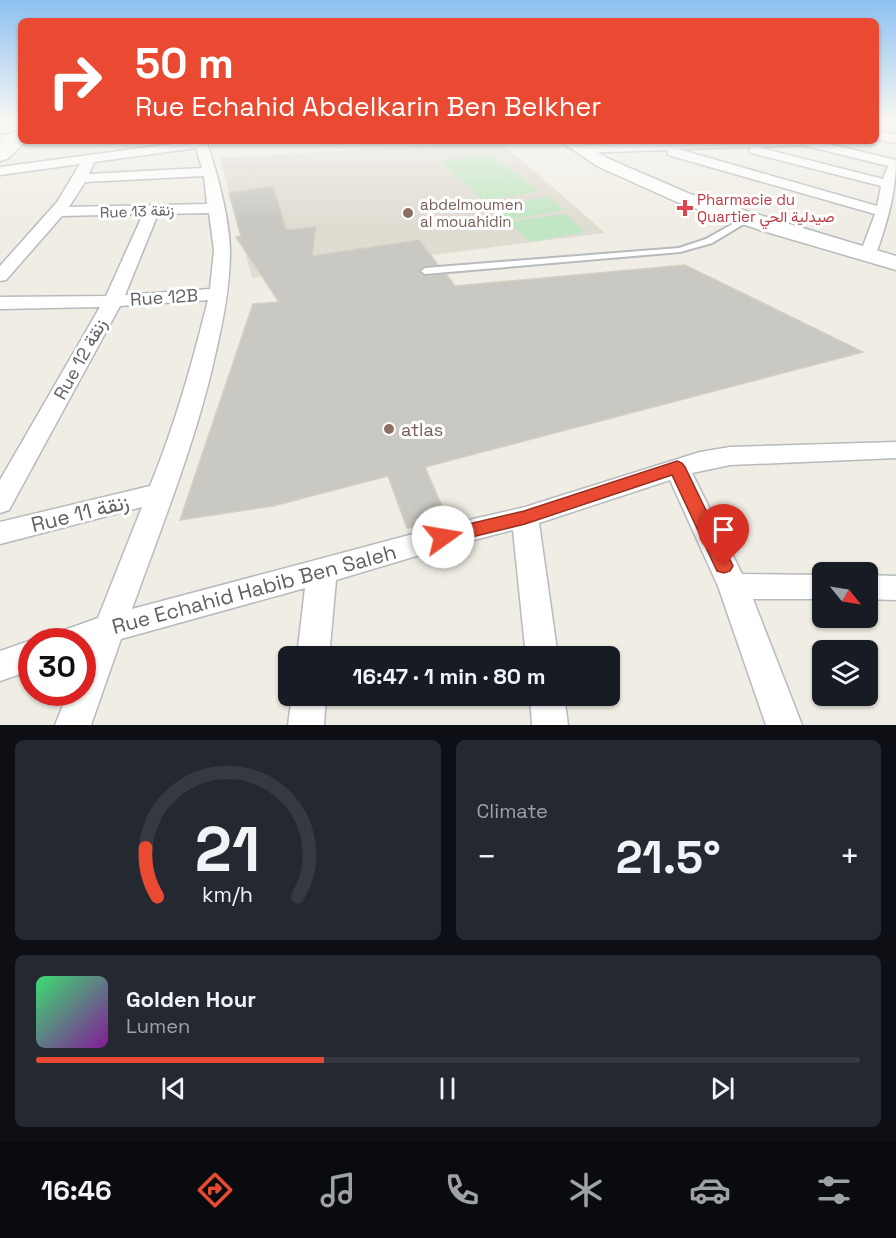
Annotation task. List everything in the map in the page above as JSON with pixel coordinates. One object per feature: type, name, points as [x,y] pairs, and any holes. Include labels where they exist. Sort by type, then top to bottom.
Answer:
[{"type":"street","points":[[0,171],[119,154]]},
{"type":"street","points":[[73,725],[107,629],[160,493],[199,380],[219,294],[222,250],[210,172],[204,154]]},
{"type":"street","points":[[587,154],[646,183],[748,219],[896,263]]},
{"type":"street","points":[[682,154],[884,212]]},
{"type":"street","points":[[793,154],[894,171]]},
{"type":"street","points":[[841,154],[894,171]]},
{"type":"street","points":[[0,276],[57,212],[82,178],[90,158]]},
{"type":"street","points":[[868,255],[884,212],[894,171]]},
{"type":"street","points":[[82,178],[210,172]]},
{"type":"street","name":"Rue 13 زنقة","points":[[57,212],[216,208]]},
{"type":"street","name":"Rue 12 زنقة","points":[[0,503],[113,301],[152,211]]},
{"type":"street","name":"Rue 12B","points":[[0,303],[113,301],[219,294]]},
{"type":"street","name":"Rue Echahid Habib Ben Saleh","points":[[96,633],[443,537],[525,517],[677,467],[730,456],[896,450]]},
{"type":"street","points":[[677,467],[733,586],[784,725]]},
{"type":"street","name":"Rue 11 زنقة","points":[[0,533],[160,493]]},
{"type":"street","points":[[525,517],[541,646]]},
{"type":"street","points":[[314,646],[322,572]]},
{"type":"street","points":[[733,586],[812,587]]},
{"type":"street","points":[[878,587],[896,588]]},
{"type":"street","points":[[0,666],[18,660]]},
{"type":"street","points":[[306,725],[308,706]]},
{"type":"street","points":[[548,706],[550,725]]},
{"type":"lane","points":[[425,272],[680,250],[709,241],[748,219]]},
{"type":"shaded area","name":"abdelmoumen al mouahidin","points":[[288,154],[514,154],[605,233],[252,278],[220,158]]},
{"type":"green space","points":[[489,154],[538,191],[484,201],[440,161]]},
{"type":"green space","points":[[548,197],[564,210],[505,220],[492,204]]},
{"type":"green space","points":[[565,214],[585,232],[530,242],[507,222]]},
{"type":"building","name":"atlas","points":[[273,186],[286,230],[316,227],[312,256],[419,240],[438,265],[424,266],[420,269],[420,273],[425,276],[446,274],[455,286],[685,265],[863,352],[425,467],[447,518],[407,528],[388,476],[273,506],[180,520],[253,304],[279,302],[236,237],[241,236],[229,193]]},
{"type":"place","name":"Pharmacie du Quartier صيدلية الحي","points":[[685,208]]},
{"type":"place","name":"abdelmoumen al mouahidin","points":[[408,213]]},
{"type":"place","name":"atlas","points":[[389,429]]},
{"type":"route","points":[[443,537],[525,517],[677,467],[724,566]]}]
